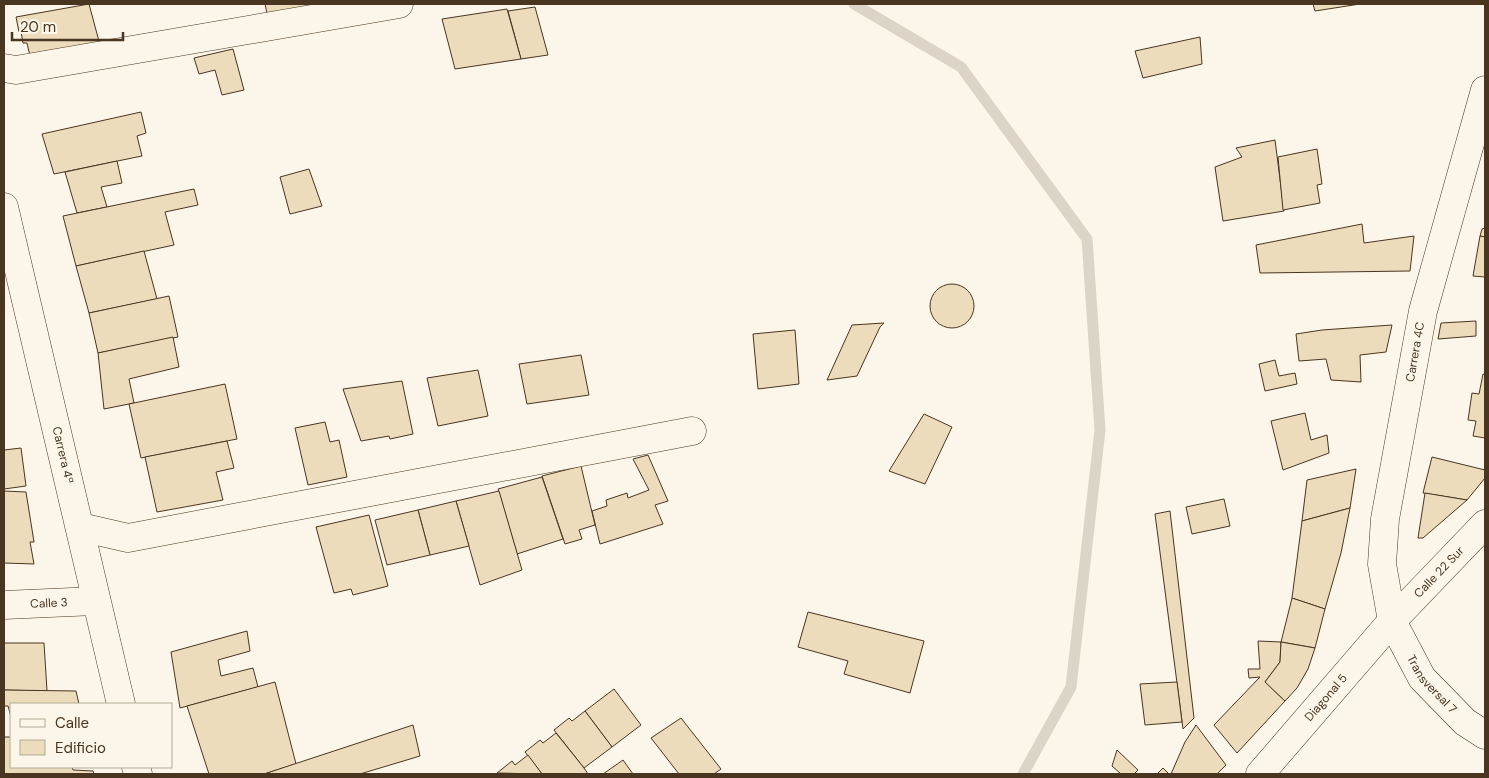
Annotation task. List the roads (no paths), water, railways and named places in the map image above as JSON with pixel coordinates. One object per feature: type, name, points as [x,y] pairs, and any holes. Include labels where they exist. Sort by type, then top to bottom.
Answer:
[{"type":"street","points":[[4,68],[16,70],[399,4]]},
{"type":"street","name":"Carrera 4C","points":[[1392,621],[1382,564],[1385,519],[1423,311],[1485,90]]},
{"type":"street","name":"Carrera 4ª","points":[[4,207],[80,527],[95,601],[121,703]]},
{"type":"street","points":[[80,527],[128,538],[692,431]]},
{"type":"street","name":"Calle 22 Sur","points":[[1392,621],[1485,524]]},
{"type":"street","name":"Calle 3","points":[[4,605],[95,601]]},
{"type":"street","name":"Transversal 7","points":[[1392,621],[1422,678],[1464,722],[1485,735]]},
{"type":"street","name":"Diagonal 5","points":[[1260,774],[1392,621]]},
{"type":"waterway","points":[[854,4],[961,67],[1087,239],[1100,430],[1071,687],[1023,774]]}]
